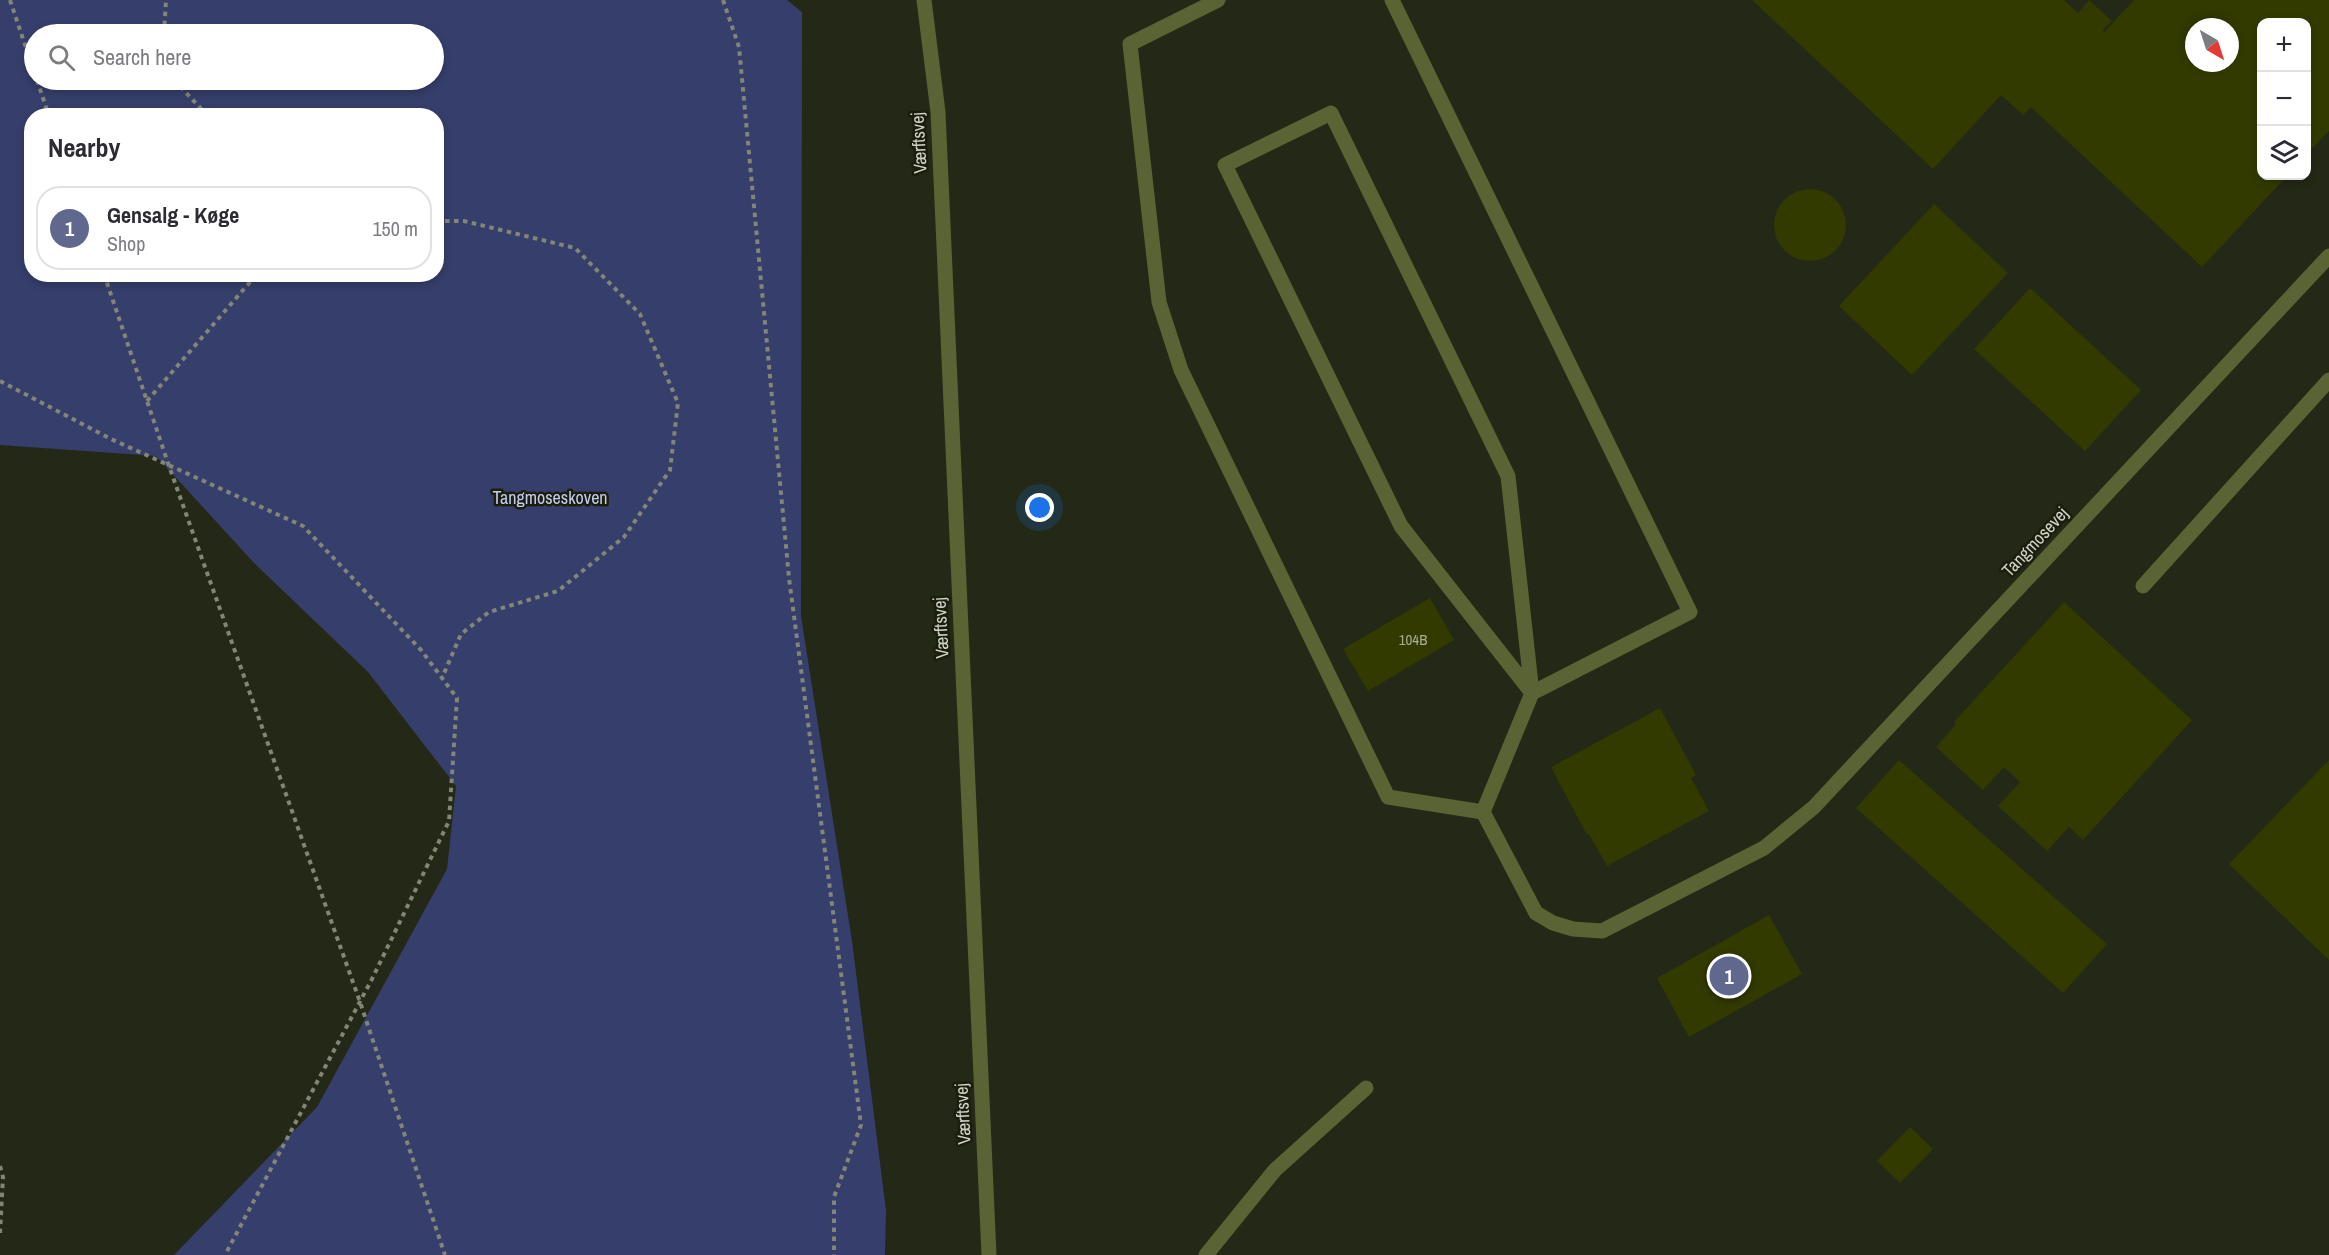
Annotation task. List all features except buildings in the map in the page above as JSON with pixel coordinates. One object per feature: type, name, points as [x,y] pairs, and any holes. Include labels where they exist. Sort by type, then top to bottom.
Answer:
[{"type":"street","name":"Værftsvej","points":[[924,0],[938,112],[989,1255]]},
{"type":"street","points":[[1218,0],[1130,44],[1159,302],[1181,370],[1388,797],[1483,813],[1532,693],[1508,476],[1331,113],[1225,165],[1401,526],[1532,693]]},
{"type":"street","points":[[1392,0],[1690,612],[1532,693]]},
{"type":"street","name":"Tangmosevej","points":[[1483,813],[1536,913],[1553,923],[1573,929],[1602,931],[1764,848],[1814,807],[2329,256]]},
{"type":"street","points":[[2143,586],[2329,380]]},
{"type":"street","points":[[1206,1255],[1275,1170],[1366,1088]]},
{"type":"path","points":[[10,0],[24,42]]},
{"type":"path","points":[[165,24],[166,0]]},
{"type":"path","points":[[723,0],[739,47],[789,578],[861,1125],[834,1197],[834,1255]]},
{"type":"path","points":[[40,90],[46,108]]},
{"type":"path","points":[[183,90],[200,108]]},
{"type":"path","points":[[442,678],[461,634],[489,612],[558,591],[624,537],[670,470],[678,404],[640,314],[575,248],[464,222],[444,221]]},
{"type":"path","points":[[107,282],[169,466],[360,1002],[445,1255]]},
{"type":"path","points":[[147,401],[250,282]]},
{"type":"path","points":[[0,381],[111,439],[303,526],[421,650],[457,698],[449,821],[360,1002],[225,1255]]},
{"type":"path","points":[[0,1166],[3,1177],[0,1233]]},
{"type":"green space","name":"Tangmoseskoven","points":[[0,0],[787,0],[802,12],[801,616],[852,941],[886,1210],[885,1255],[174,1255],[317,1107],[447,869],[456,786],[368,672],[255,564],[156,456],[0,445]]},
{"type":"place","name":"Gensalg - Køge","points":[[1729,976]]}]
